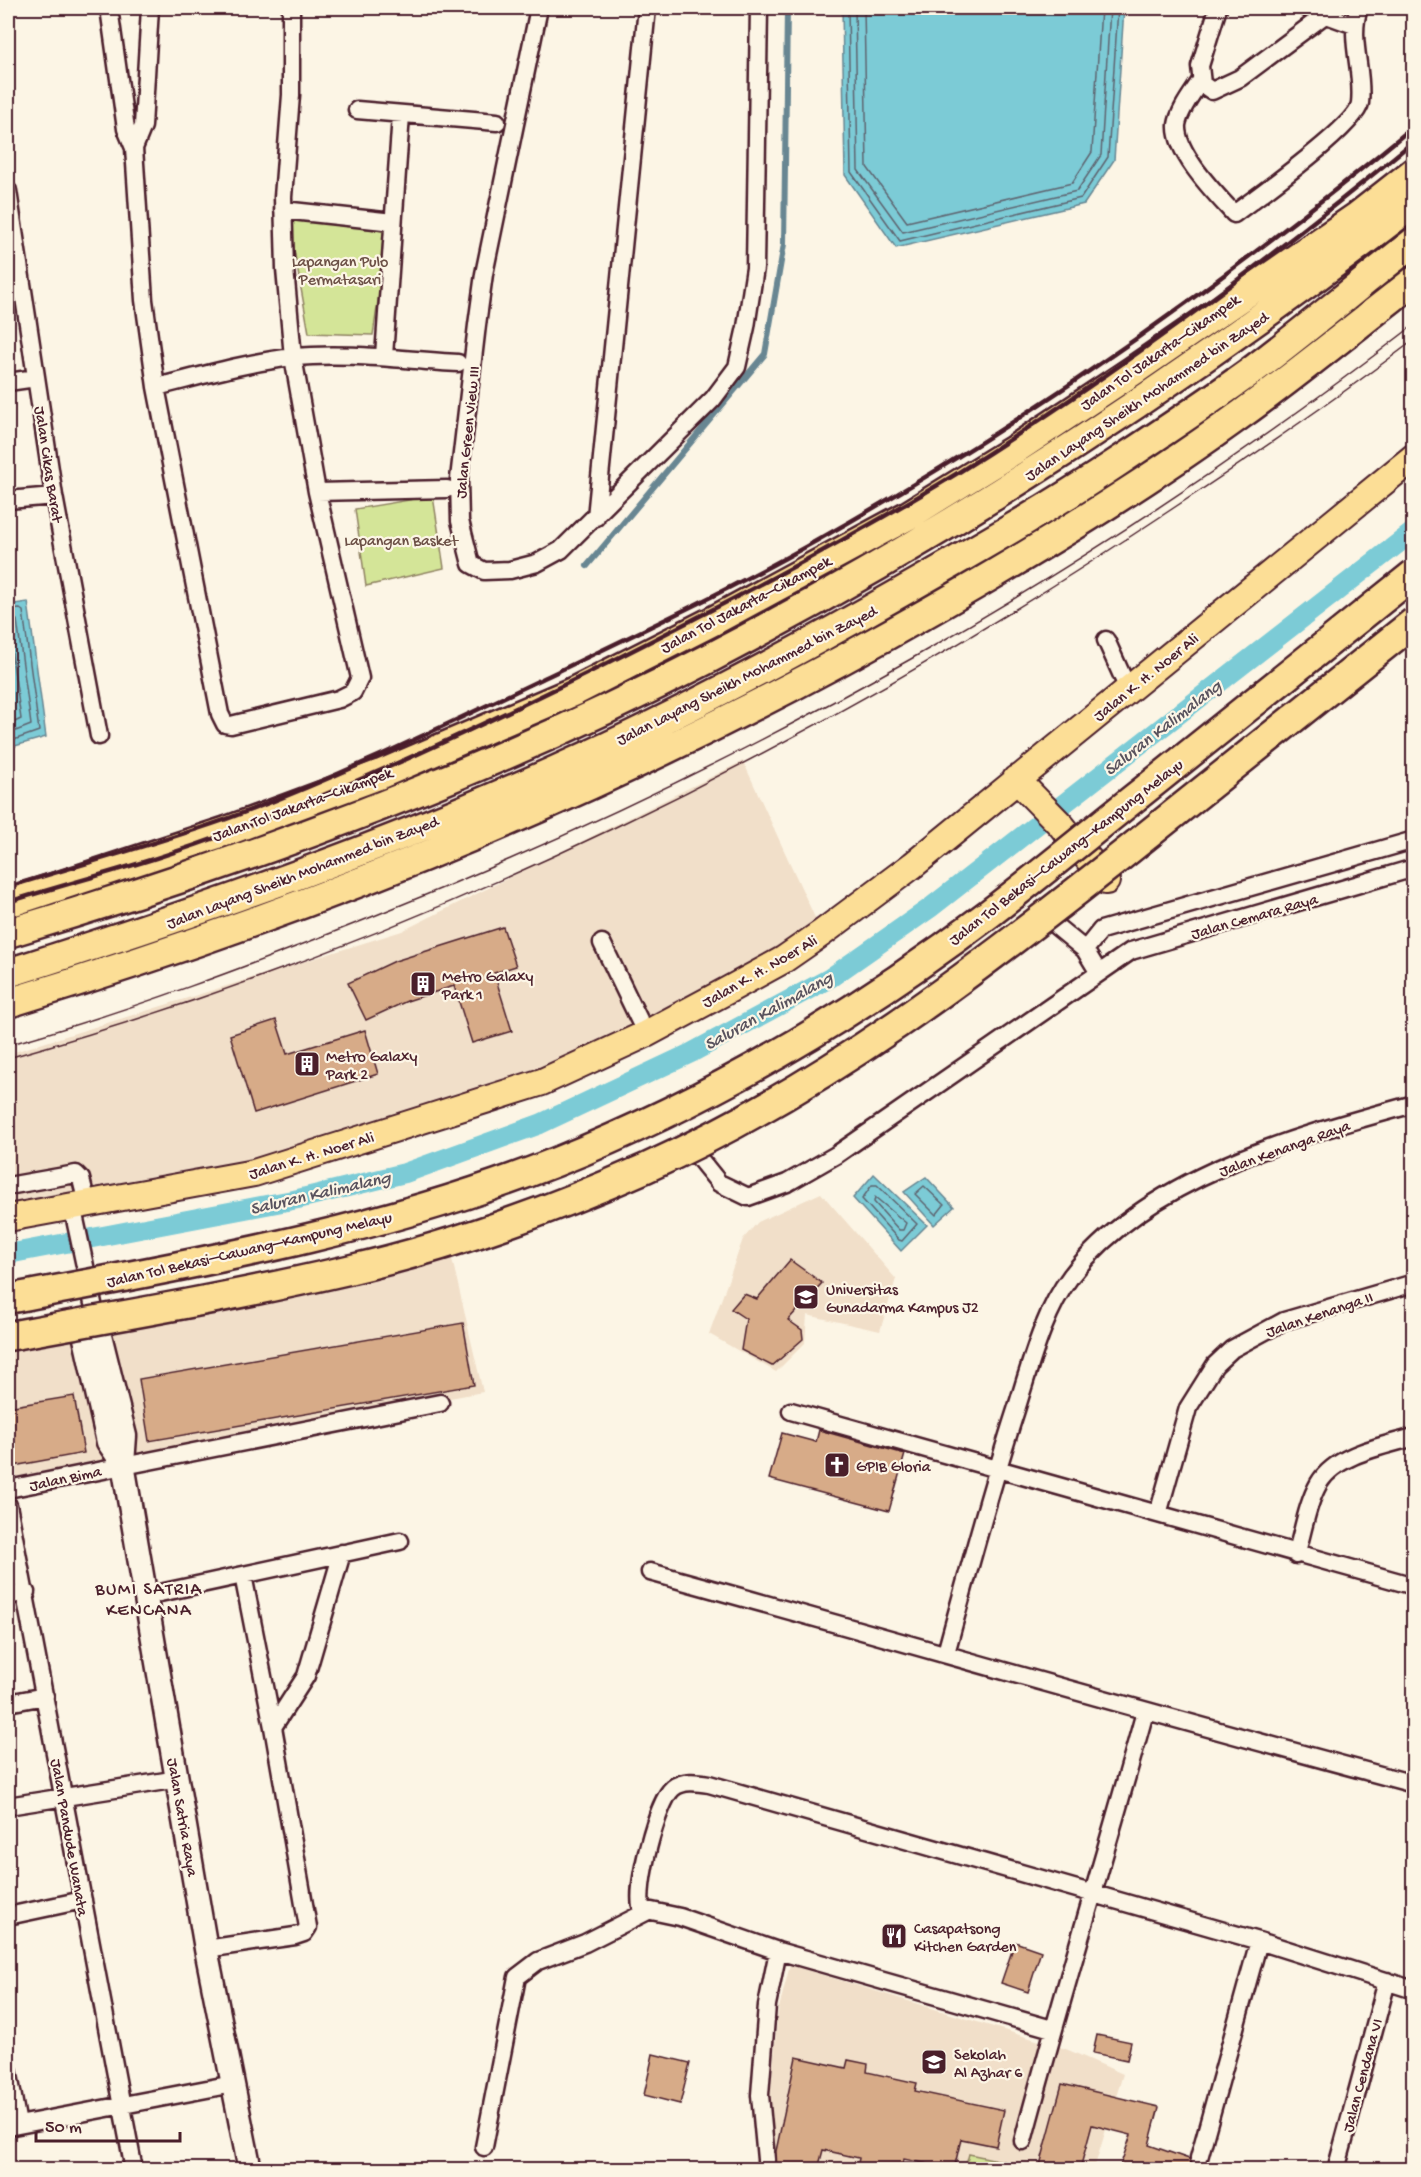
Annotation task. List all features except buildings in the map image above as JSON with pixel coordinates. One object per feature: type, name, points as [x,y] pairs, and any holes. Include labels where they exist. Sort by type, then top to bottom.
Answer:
[{"type":"highway","name":"Jalan Tol Jakarta–Cikampek","points":[[8,903],[227,831],[381,774],[575,691],[713,621],[909,515],[1014,450],[1358,216],[1413,172]]},
{"type":"highway","name":"Jalan Layang Sheikh Mohammed bin Zayed","points":[[8,933],[220,864],[357,814],[573,724],[705,660],[841,588],[1035,471],[1175,379],[1316,279],[1413,203]]},
{"type":"highway","name":"Jalan Layang Sheikh Mohammed bin Zayed","points":[[8,973],[143,930],[284,881],[427,825],[584,757],[704,700],[834,631],[1000,537],[1116,464],[1250,371],[1413,242]]},
{"type":"highway","points":[[8,1003],[250,925],[441,852],[592,786],[772,698],[1016,562],[1109,504],[1242,414],[1413,280]]},
{"type":"highway","name":"Jalan Tol Bekasi–Cawang–Kampung Melayu","points":[[8,1299],[336,1232],[447,1202],[557,1162],[672,1111],[768,1062],[868,998],[988,914],[1413,574]]},
{"type":"highway","points":[[8,1336],[160,1309],[340,1272],[444,1243],[550,1207],[648,1167],[769,1106],[891,1030],[1009,945],[1413,622]]},
{"type":"main road","name":"Jalan K. H. Noer Ali","points":[[8,1218],[78,1209],[254,1173],[542,1082],[646,1034],[783,960],[1022,785],[1128,689],[1413,457]]},
{"type":"main road","points":[[8,1344],[352,1275],[551,1212],[694,1152],[771,1113],[846,1070],[946,1004],[1106,881],[1413,637]]},
{"type":"main road","points":[[1022,785],[1060,825],[1106,881]]},
{"type":"street","points":[[109,8],[126,129],[134,148],[144,300],[156,387],[220,714],[228,725],[339,699],[353,692],[359,681],[358,666],[316,492],[293,357],[285,269],[283,210],[291,95],[291,8]]},
{"type":"street","points":[[134,148],[143,126],[150,8]]},
{"type":"street","name":"Jalan Green View III","points":[[539,8],[484,274],[459,479],[460,521],[471,564],[480,571],[491,571],[525,567],[550,557],[578,536],[596,517]]},
{"type":"street","points":[[596,517],[647,8]]},
{"type":"street","points":[[596,517],[713,399],[737,367],[755,268],[759,8]]},
{"type":"street","points":[[1218,8],[1202,56],[1200,80],[1179,119],[1179,138],[1197,170],[1234,213],[1277,183],[1355,116],[1360,96],[1354,25],[1359,8]]},
{"type":"street","points":[[1308,8],[1354,25]]},
{"type":"street","points":[[1200,80],[1207,89],[1222,88],[1240,78],[1326,14]]},
{"type":"street","points":[[357,110],[497,122]]},
{"type":"street","points":[[384,356],[401,115]]},
{"type":"street","name":"Jalan Cikas Barat","points":[[8,191],[13,260],[99,736]]},
{"type":"street","points":[[283,210],[393,222]]},
{"type":"street","points":[[156,387],[225,370],[293,357],[384,356],[458,363]]},
{"type":"street","points":[[8,382],[36,378]]},
{"type":"street","points":[[316,492],[447,489]]},
{"type":"street","points":[[8,500],[54,496]]},
{"type":"street","points":[[1106,640],[1128,689]]},
{"type":"street","name":"Jalan Cemara Raya","points":[[1084,950],[1101,930],[1413,840]]},
{"type":"street","name":"Jalan Cemara Raya","points":[[694,1152],[719,1183],[748,1197],[787,1183],[836,1155],[1131,951],[1413,868]]},
{"type":"street","points":[[1051,922],[1084,950],[1099,973]]},
{"type":"street","points":[[602,943],[646,1034]]},
{"type":"street","name":"Jalan Kenanga Raya","points":[[946,1653],[997,1469],[1032,1358],[1058,1298],[1070,1278],[1109,1237],[1140,1212],[1220,1169],[1265,1150],[1413,1104]]},
{"type":"street","points":[[8,1186],[76,1174],[81,1179],[78,1209],[90,1293],[91,1328]]},
{"type":"street","name":"Jalan Kenanga II","points":[[1158,1514],[1179,1433],[1188,1408],[1205,1379],[1232,1349],[1284,1321],[1413,1283]]},
{"type":"street","name":"Jalan Satria Raya","points":[[91,1328],[125,1436],[123,1464],[206,1949],[250,2169]]},
{"type":"street","name":"Jalan Bima","points":[[8,1489],[123,1464],[440,1403]]},
{"type":"street","points":[[791,1410],[1296,1555],[1413,1586]]},
{"type":"street","points":[[1296,1555],[1314,1491],[1327,1473],[1352,1458],[1413,1437]]},
{"type":"street","name":"Jalan Pandude Wanata","points":[[8,1505],[134,2169]]},
{"type":"street","points":[[146,1596],[400,1541]]},
{"type":"street","points":[[273,1727],[306,1676],[342,1552]]},
{"type":"street","points":[[650,1572],[946,1653],[1145,1712],[1413,1784]]},
{"type":"street","points":[[206,1949],[295,1936],[307,1929],[273,1727],[243,1575]]},
{"type":"street","points":[[8,1596],[26,1592]]},
{"type":"street","points":[[8,1703],[45,1696]]},
{"type":"street","points":[[1023,2141],[1042,2078],[1052,2029],[1095,1893],[1145,1712]]},
{"type":"street","points":[[8,1806],[178,1779]]},
{"type":"street","points":[[1052,2029],[778,1951],[680,1917],[642,1909],[640,1899],[656,1820],[671,1790],[686,1783],[696,1782],[1095,1893],[1259,1941],[1413,1990]]},
{"type":"street","points":[[8,1916],[83,1900]]},
{"type":"street","points":[[484,2147],[517,1977],[538,1961],[585,1944],[648,1911]]},
{"type":"street","points":[[1199,2158],[1259,1941]]},
{"type":"street","points":[[768,2169],[760,2095],[767,2005],[778,1951]]},
{"type":"street","name":"Jalan Cendana VI","points":[[1335,2169],[1387,1981]]},
{"type":"street","points":[[8,2069],[13,2126],[233,2084]]},
{"type":"shaded area","points":[[743,761],[822,933],[540,1076],[254,1173],[8,1217],[8,1054],[402,931]]},
{"type":"shaded area","name":"Universitas Gunadarma Kampus J2","points":[[821,1193],[896,1279],[880,1331],[807,1315],[805,1343],[776,1372],[709,1334],[743,1239],[758,1222]]},
{"type":"shaded area","points":[[449,1246],[483,1392],[8,1478],[8,1344]]},
{"type":"shaded area","name":"Sekolah Al Azhar 6","points":[[790,1965],[1066,2049],[1123,2074],[1094,2169],[776,2170],[769,2110],[778,2012]]},
{"type":"green space","name":"Lapangan Pulo Permatasari","points":[[288,216],[388,232],[373,335],[309,333]]},
{"type":"green space","name":"Lapangan Basket","points":[[433,496],[444,568],[366,586],[355,509]]},
{"type":"green space","points":[[969,2154],[1036,2168],[965,2169]]},
{"type":"water","points":[[842,8],[1124,8],[1114,160],[1084,204],[896,248],[845,175]]},
{"type":"water","points":[[28,602],[46,737],[8,748],[8,605]]},
{"type":"water","points":[[874,1174],[927,1225],[901,1251],[853,1198]]},
{"type":"water","points":[[926,1177],[954,1207],[934,1225],[904,1192]]},
{"type":"waterway","points":[[587,566],[765,354],[784,244],[787,8]]},
{"type":"waterway","name":"Saluran Kalimalang","points":[[8,1254],[298,1199],[405,1173],[540,1124],[691,1053],[830,978],[930,908],[1414,531]]},
{"type":"tram line","points":[[8,1045],[190,986],[369,918],[508,860],[645,798],[780,730],[912,658],[1042,582],[1169,501],[1293,415],[1414,325]]},
{"type":"tram line","points":[[8,1058],[161,1011],[313,957],[463,896],[611,829],[756,757],[898,679],[1037,596],[1264,448],[1414,340]]},
{"type":"railway","points":[[8,887],[224,820],[345,771],[680,612],[816,541],[973,448],[1124,347],[1271,240],[1414,126]]},
{"type":"railway","points":[[8,902],[204,842],[366,777],[586,674],[819,553],[956,474],[1075,397],[1247,273],[1414,141]]},
{"type":"place","name":"Metro Galaxy Park 1","points":[[423,984]]},
{"type":"place","name":"Metro Galaxy Park 2","points":[[307,1064]]},
{"type":"place","name":"Universitas Gunadarma Kampus J2","points":[[806,1297]]},
{"type":"place","name":"GPIB Gloria","points":[[837,1465]]},
{"type":"place","name":"Casapatsong Kitchen Garden","points":[[894,1936]]},
{"type":"place","name":"Sekolah Al Azhar 6","points":[[934,2062]]},
{"type":"district","name":"BUMI SATRIA KENCANA","points":[[149,1598]]}]
